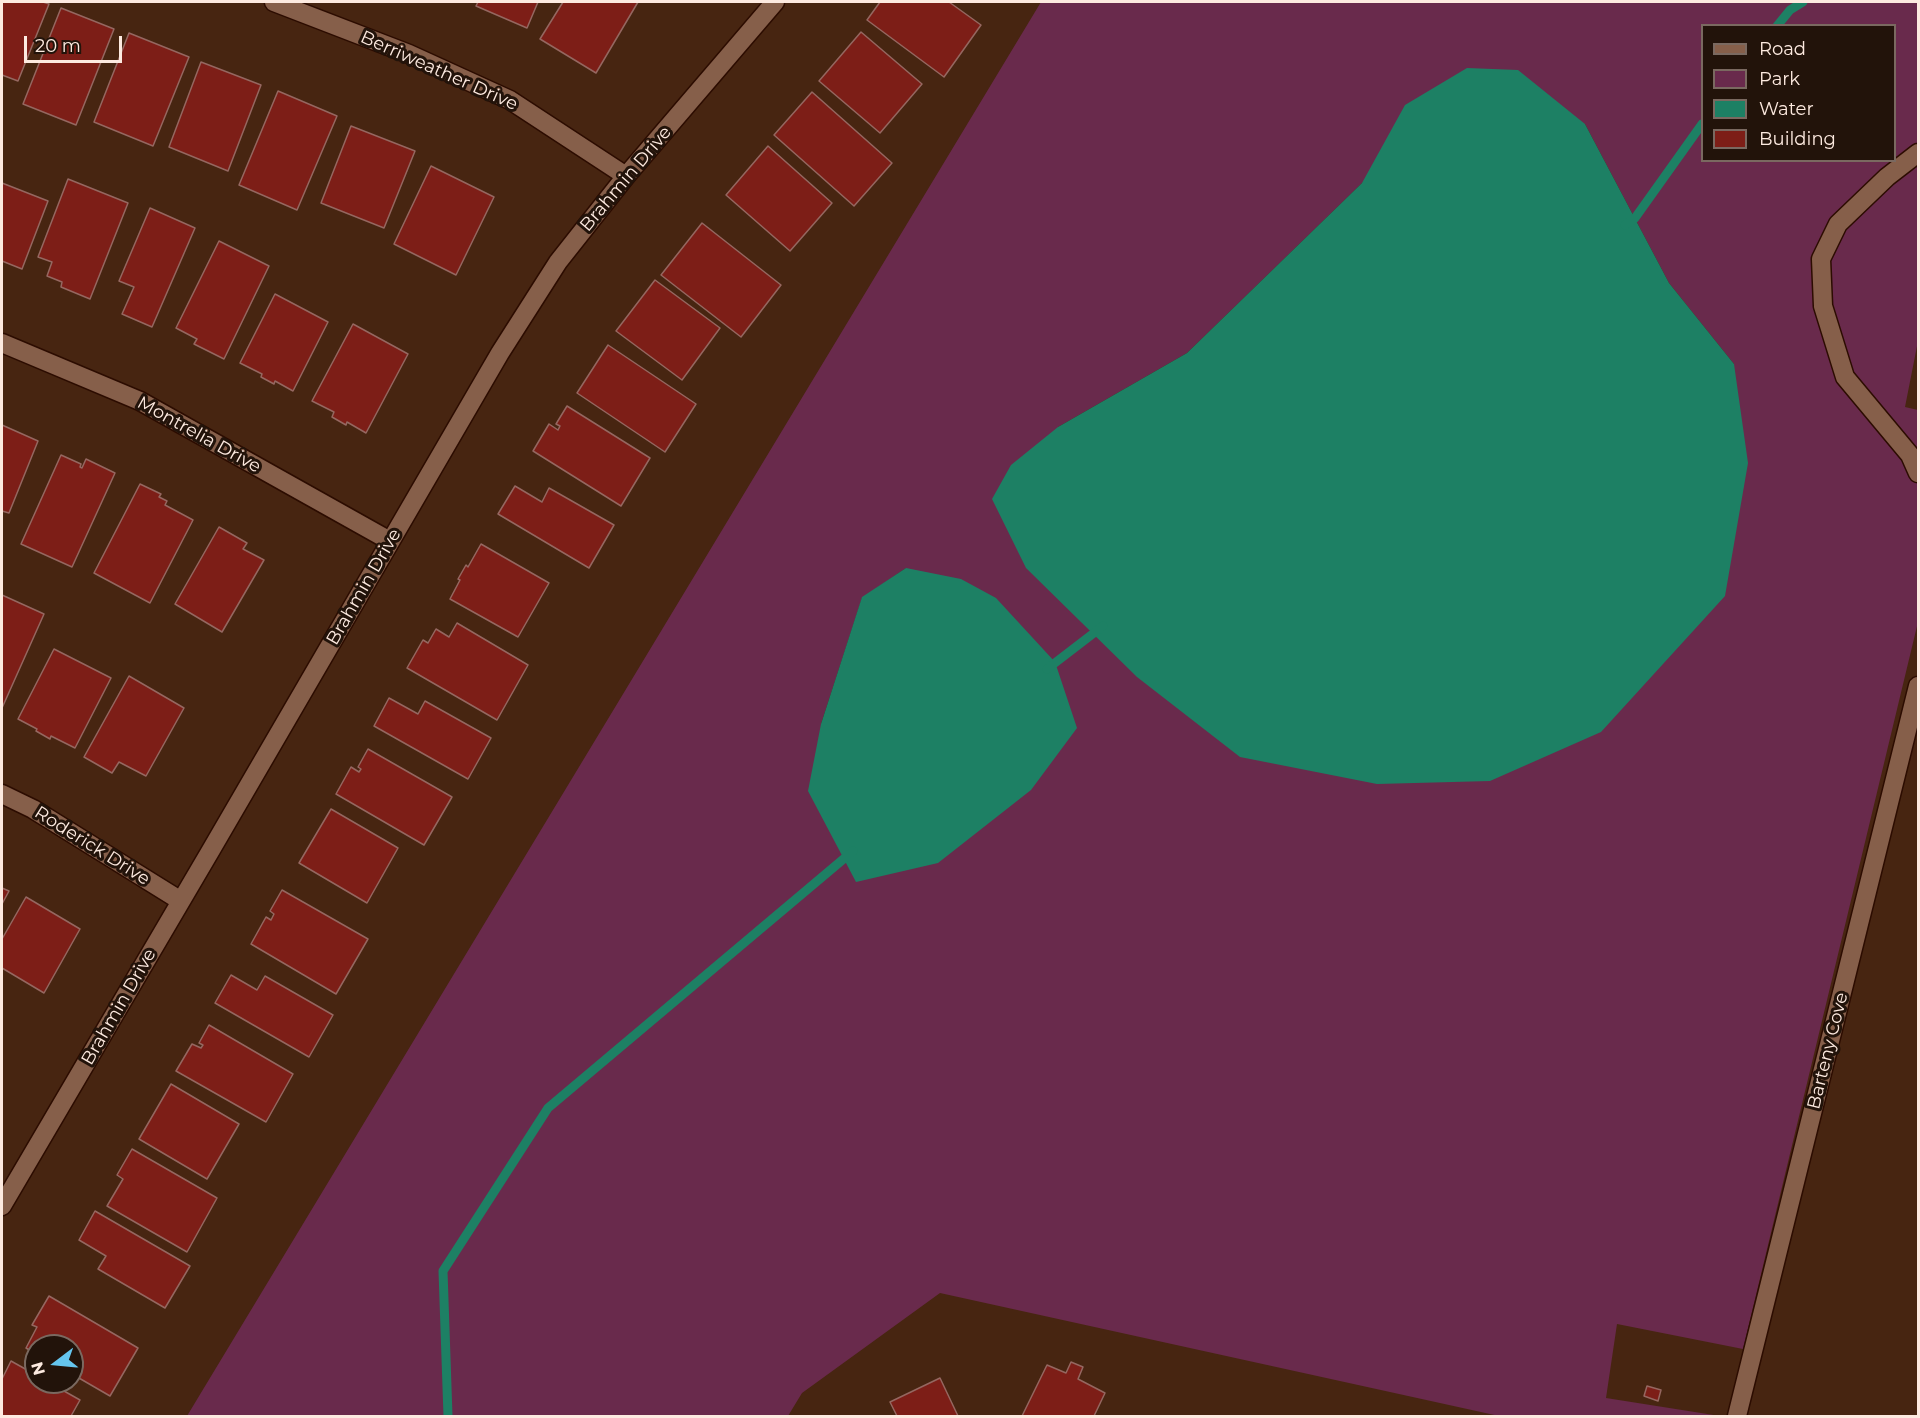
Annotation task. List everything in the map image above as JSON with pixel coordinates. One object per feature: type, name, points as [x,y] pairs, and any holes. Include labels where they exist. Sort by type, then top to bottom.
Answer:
[{"type":"street","name":"Berriweather Drive","points":[[274,2],[409,54],[510,100],[626,176]]},
{"type":"street","name":"Brahmin Drive","points":[[2,1206],[390,540],[500,353],[546,280],[626,176],[775,2]]},
{"type":"street","points":[[1918,153],[1887,177],[1838,224],[1821,259],[1823,306],[1845,377],[1910,454],[1918,473]]},
{"type":"street","name":"Montrelia Drive","points":[[2,343],[140,401],[390,540]]},
{"type":"street","name":"Barteny Cove","points":[[1737,1416],[1918,686]]},
{"type":"street","name":"Roderick Drive","points":[[2,794],[33,809],[181,901]]},
{"type":"green space","points":[[1041,2],[1918,2],[1918,341],[1905,407],[1918,410],[1918,622],[1743,1349],[1617,1324],[1606,1398],[1720,1416],[1499,1416],[940,1293],[802,1393],[788,1416],[187,1416]],"holes":[[[1585,124],[1669,283],[1734,364],[1058,427],[1187,353],[1362,183]],[[906,568],[821,724],[862,598]]]},
{"type":"water","points":[[1467,68],[1518,70],[1585,124],[1669,283],[1734,364],[1748,463],[1725,596],[1601,732],[1490,781],[1377,784],[1240,757],[1137,677],[1026,568],[992,499],[1011,465],[1058,427],[1187,353],[1362,183],[1405,105]]},
{"type":"water","points":[[906,568],[961,579],[996,598],[1055,662],[1077,728],[1031,790],[938,863],[856,882],[808,791],[821,724],[862,597]]},
{"type":"building","points":[[2,2],[49,4],[18,81],[2,75]]},
{"type":"building","points":[[478,2],[538,2],[527,28],[476,6]]},
{"type":"building","points":[[563,2],[638,2],[596,73],[540,39]]},
{"type":"building","points":[[880,2],[949,2],[981,25],[944,77],[867,20]]},
{"type":"building","points":[[61,8],[114,29],[76,125],[23,104]]},
{"type":"building","points":[[861,32],[922,84],[880,133],[819,81]]},
{"type":"building","points":[[129,33],[189,57],[153,146],[94,122]]},
{"type":"building","points":[[201,62],[261,85],[228,171],[169,147]]},
{"type":"building","points":[[278,91],[337,116],[297,210],[239,185]]},
{"type":"building","points":[[812,92],[892,163],[854,206],[774,135]]},
{"type":"building","points":[[351,126],[415,151],[384,228],[321,203]]},
{"type":"building","points":[[768,146],[832,203],[790,251],[726,195]]},
{"type":"building","points":[[431,166],[494,197],[456,275],[394,244]]},
{"type":"building","points":[[68,179],[128,203],[90,299],[61,287],[62,282],[47,276],[52,262],[38,257]]},
{"type":"building","points":[[2,183],[48,201],[22,269],[2,261]]},
{"type":"building","points":[[150,208],[195,228],[152,327],[122,314],[134,287],[119,281]]},
{"type":"building","points":[[702,223],[781,285],[741,337],[661,275]]},
{"type":"building","points":[[219,241],[269,266],[224,359],[194,344],[197,339],[176,328]]},
{"type":"building","points":[[655,280],[720,328],[682,380],[616,331]]},
{"type":"building","points":[[275,294],[328,322],[293,391],[275,381],[274,384],[261,377],[262,374],[240,363]]},
{"type":"building","points":[[353,324],[408,354],[366,433],[347,422],[346,425],[332,417],[334,412],[312,401]]},
{"type":"building","points":[[608,345],[696,404],[665,452],[577,393]]},
{"type":"building","points":[[567,406],[650,458],[621,506],[533,451],[549,424],[558,430],[560,426],[556,424]]},
{"type":"building","points":[[2,425],[38,441],[9,513],[2,511]]},
{"type":"building","points":[[61,455],[81,464],[82,468],[86,459],[115,473],[72,567],[21,544]]},
{"type":"building","points":[[140,484],[161,494],[159,497],[167,501],[165,505],[193,520],[150,603],[94,573]]},
{"type":"building","points":[[515,486],[542,502],[549,488],[614,525],[589,568],[498,514]]},
{"type":"building","points":[[219,527],[247,543],[243,549],[264,560],[222,632],[175,604]]},
{"type":"building","points":[[481,544],[549,583],[518,637],[450,599],[460,580],[458,579]]},
{"type":"building","points":[[2,595],[44,614],[2,708]]},
{"type":"building","points":[[457,623],[528,665],[497,720],[407,668],[423,640],[428,643],[436,629],[449,637]]},
{"type":"building","points":[[54,649],[111,678],[75,748],[51,736],[50,739],[18,719]]},
{"type":"building","points":[[129,676],[184,708],[146,776],[119,762],[112,773],[84,757]]},
{"type":"building","points":[[389,698],[418,714],[425,701],[491,738],[468,779],[374,726]]},
{"type":"building","points":[[368,749],[452,797],[424,845],[336,794],[351,767],[359,772],[361,769],[358,767]]},
{"type":"building","points":[[331,809],[398,848],[367,903],[299,863]]},
{"type":"building","points":[[2,888],[9,891],[2,904]]},
{"type":"building","points":[[282,890],[368,939],[336,994],[251,944],[266,917],[271,920],[274,914],[270,911]]},
{"type":"building","points":[[26,897],[80,929],[44,993],[2,968],[2,939]]},
{"type":"building","points":[[231,975],[257,990],[265,976],[333,1015],[309,1057],[215,1003]]},
{"type":"building","points":[[209,1025],[293,1074],[266,1122],[176,1071],[192,1044],[201,1048],[203,1045],[199,1043]]},
{"type":"building","points":[[171,1084],[239,1124],[207,1179],[139,1139]]},
{"type":"building","points":[[132,1149],[217,1198],[187,1252],[107,1206],[123,1179],[117,1175]]},
{"type":"building","points":[[95,1211],[190,1266],[165,1308],[98,1269],[106,1256],[79,1240]]},
{"type":"building","points":[[49,1296],[138,1348],[110,1396],[84,1381],[84,1334],[33,1334],[37,1327],[32,1325]]},
{"type":"building","points":[[11,1361],[24,1368],[24,1394],[69,1394],[80,1400],[71,1416],[2,1416],[2,1379]]},
{"type":"building","points":[[1071,1362],[1083,1367],[1078,1379],[1105,1393],[1094,1416],[1022,1416],[1047,1365],[1066,1373]]},
{"type":"building","points":[[940,1378],[958,1416],[897,1416],[890,1402]]},
{"type":"building","points":[[1647,1386],[1661,1390],[1658,1401],[1644,1396]]},
{"type":"waterway","points":[[1779,24],[1790,10],[1803,2]]},
{"type":"waterway","points":[[1625,225],[1635,218],[1701,125]]},
{"type":"waterway","points":[[1047,669],[1103,626]]},
{"type":"waterway","points":[[448,1416],[443,1271],[548,1108],[853,851]]}]
